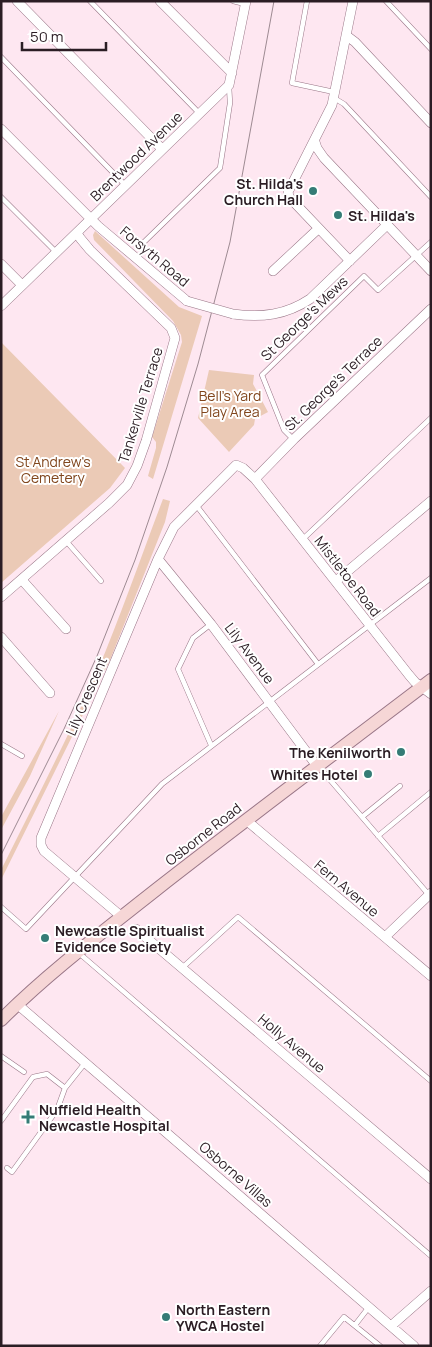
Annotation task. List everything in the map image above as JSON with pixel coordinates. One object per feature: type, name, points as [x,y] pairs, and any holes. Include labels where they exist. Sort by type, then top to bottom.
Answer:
[{"type":"main road","name":"Osborne Road","points":[[1,1020],[78,952],[246,820],[317,766],[428,687]]},
{"type":"street","points":[[17,1],[162,149]]},
{"type":"street","points":[[160,1],[232,73]]},
{"type":"street","points":[[350,261],[289,197],[288,192],[315,142],[335,95],[353,1]]},
{"type":"street","points":[[229,85],[245,2]]},
{"type":"street","points":[[347,36],[355,42],[431,122]]},
{"type":"street","name":"Brentwood Avenue","points":[[1,306],[229,85]]},
{"type":"street","name":"Forsyth Road","points":[[1,129],[90,218],[187,301],[233,314],[260,317],[300,306],[310,299],[387,225]]},
{"type":"street","points":[[315,142],[324,158],[431,271]]},
{"type":"street","points":[[273,272],[318,228]]},
{"type":"street","name":"Tankerville Terrace","points":[[1,597],[119,494],[133,475],[146,441],[175,338],[171,328],[84,244],[78,233]]},
{"type":"street","points":[[1,264],[22,285]]},
{"type":"street","name":"St. George's Terrace","points":[[255,479],[294,439],[431,309]]},
{"type":"street","name":"Mistletoe Road","points":[[196,505],[236,465],[243,468],[255,479],[415,682],[428,687]]},
{"type":"street","points":[[336,581],[431,501]]},
{"type":"street","name":"Lily Crescent","points":[[76,877],[44,850],[41,845],[41,838],[158,559],[174,527],[196,505]]},
{"type":"street","name":"Lily Avenue","points":[[158,559],[211,624],[317,766]]},
{"type":"street","points":[[22,580],[66,629]]},
{"type":"street","points":[[1,637],[50,693]]},
{"type":"street","name":"Fern Avenue","points":[[246,820],[431,976]]},
{"type":"street","points":[[76,877],[122,917]]},
{"type":"street","points":[[385,937],[430,894]]},
{"type":"street","name":"Holly Avenue","points":[[136,929],[431,1179]]},
{"type":"street","name":"Osborne Villas","points":[[17,1004],[412,1345]]},
{"type":"street","points":[[391,1326],[431,1291]]},
{"type":"lane","points":[[90,1],[199,114]]},
{"type":"lane","points":[[233,1],[245,2]]},
{"type":"lane","points":[[307,1],[292,82],[335,95],[431,197]]},
{"type":"lane","points":[[386,1],[431,49]]},
{"type":"lane","points":[[1,57],[126,184]]},
{"type":"lane","points":[[142,244],[220,168],[230,103],[229,85]]},
{"type":"lane","points":[[1,197],[56,252]]},
{"type":"lane","points":[[416,256],[431,242]]},
{"type":"lane","name":"St George's Mews","points":[[294,439],[284,430],[262,375],[364,276],[378,290],[416,256]]},
{"type":"lane","points":[[302,540],[431,418]]},
{"type":"lane","points":[[196,505],[318,664]]},
{"type":"lane","points":[[66,540],[101,581]]},
{"type":"lane","points":[[1,907],[26,929],[162,784],[431,578]]},
{"type":"lane","points":[[211,624],[193,638],[178,669],[211,746]]},
{"type":"lane","points":[[1,744],[22,756]]},
{"type":"lane","points":[[317,766],[430,894]]},
{"type":"lane","points":[[362,818],[400,786]]},
{"type":"lane","points":[[378,836],[431,792]]},
{"type":"lane","points":[[182,968],[238,917],[431,1081]]},
{"type":"lane","points":[[78,952],[431,1256]]},
{"type":"lane","points":[[1,1056],[24,1072]]},
{"type":"lane","points":[[7,1168],[12,1172],[56,1110],[66,1088],[86,1063]]},
{"type":"lane","points":[[1,1121],[33,1077],[46,1074],[66,1088]]},
{"type":"lane","points":[[355,1325],[369,1308]]},
{"type":"lane","points":[[320,1346],[344,1317],[380,1346]]},
{"type":"green space","points":[[95,231],[179,307],[202,316],[153,479],[148,476],[156,448],[156,442],[152,437],[182,342],[181,335],[173,321],[94,240],[93,235]]},
{"type":"green space","name":"St Andrew's Cemetery","points":[[1,342],[125,468],[110,488],[1,583]]},
{"type":"green space","name":"Bell's Yard Play Area","points":[[209,370],[254,375],[253,384],[268,412],[255,419],[254,425],[229,452],[198,418]]},
{"type":"green space","points":[[163,499],[170,501],[165,522],[110,660],[1,880],[1,870],[97,672]]},
{"type":"green space","points":[[59,711],[30,776],[1,830],[1,817]]},
{"type":"tram line","points":[[1,855],[64,729],[97,656],[135,560],[167,467],[198,364],[230,242],[274,1]]},
{"type":"place","name":"St. Hilda's Church Hall","points":[[313,191]]},
{"type":"place","name":"St. Hilda's","points":[[338,215]]},
{"type":"place","name":"The Kenilworth","points":[[401,752]]},
{"type":"place","name":"Whites Hotel","points":[[368,774]]},
{"type":"place","name":"Newcastle Spiritualist Evidence Society","points":[[45,938]]},
{"type":"place","name":"Nuffield Health Newcastle Hospital","points":[[28,1117]]},
{"type":"place","name":"North Eastern YWCA Hostel","points":[[166,1317]]}]
